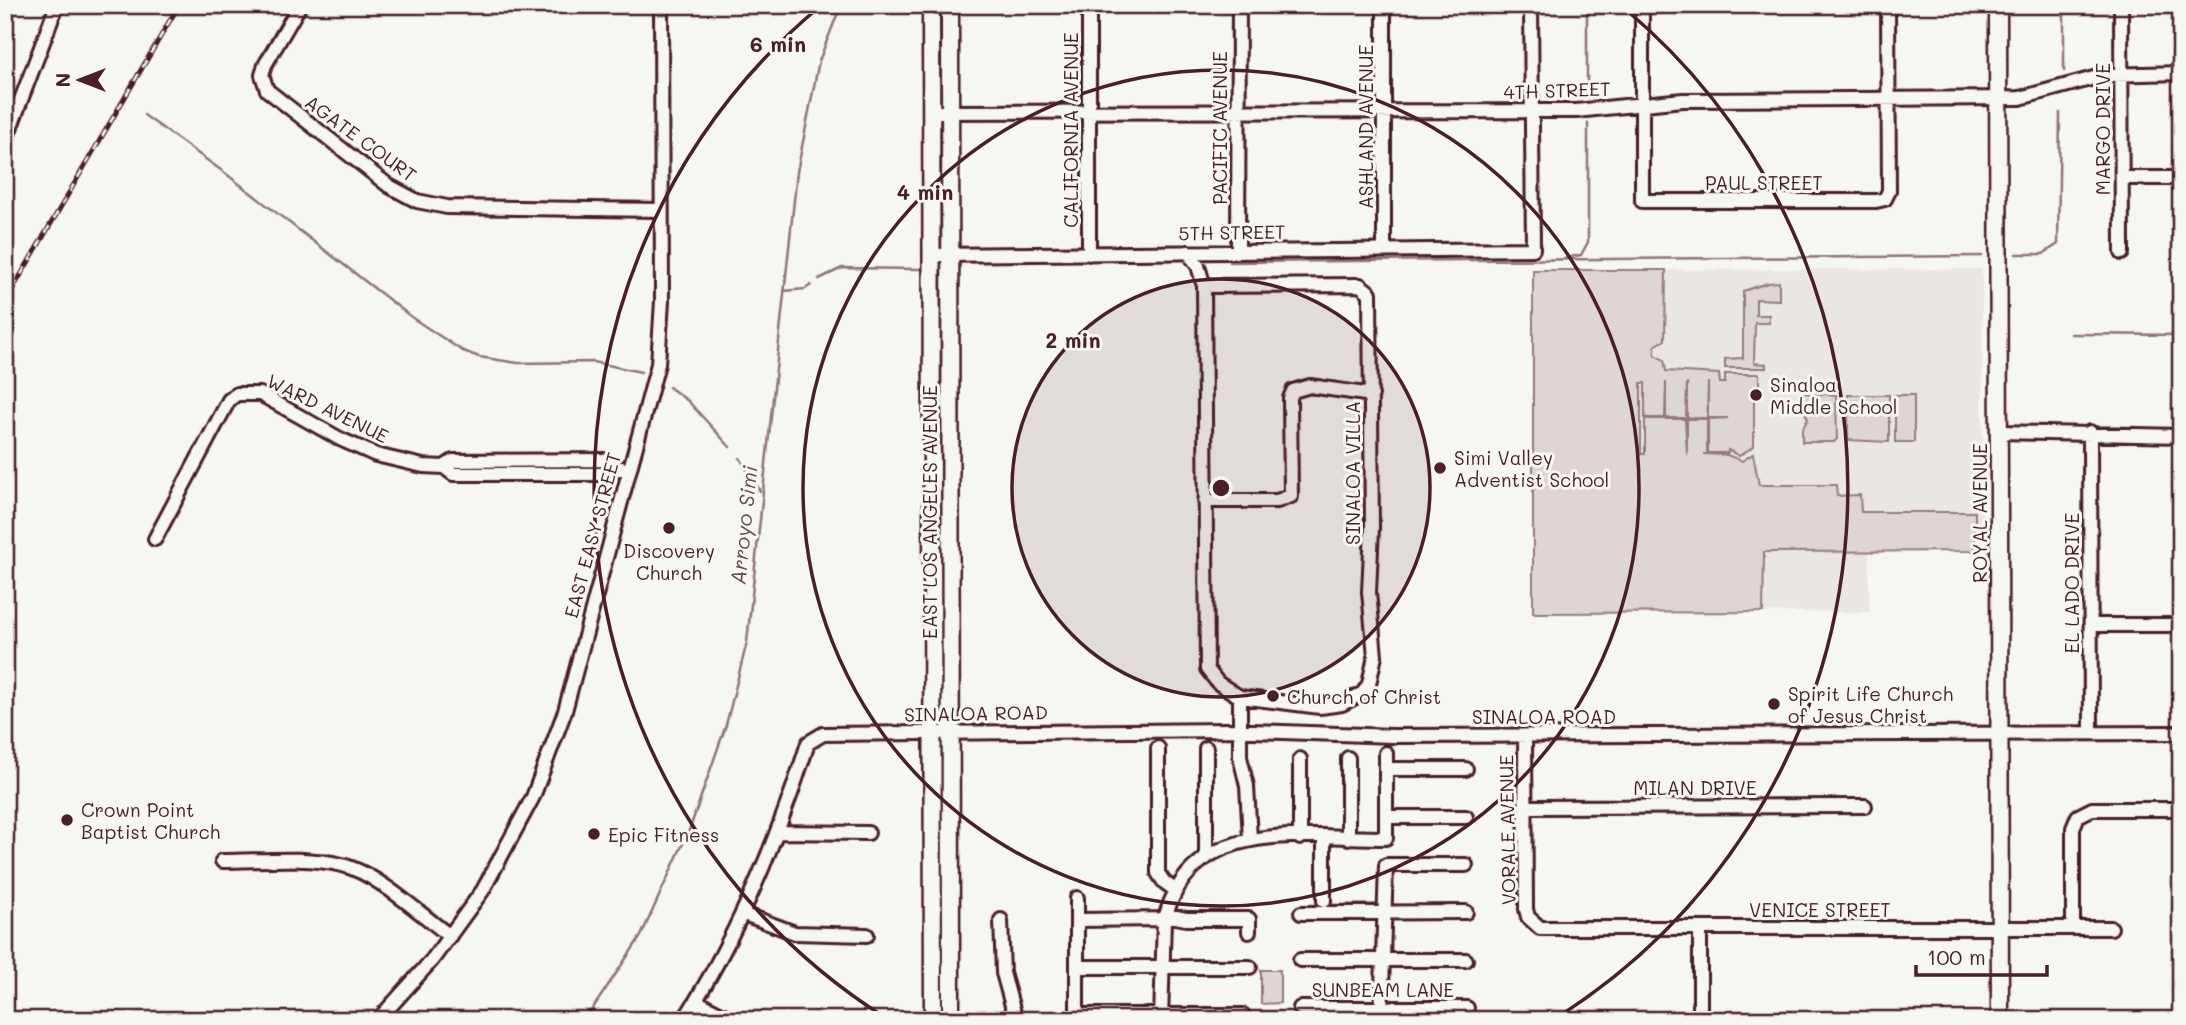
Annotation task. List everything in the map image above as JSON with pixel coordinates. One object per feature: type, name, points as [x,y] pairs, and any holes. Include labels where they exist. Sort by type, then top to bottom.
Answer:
[{"type":"main road","name":"EAST LOS ANGELES AVENUE","points":[[931,5],[933,1020]]},
{"type":"main road","name":"EAST LOS ANGELES AVENUE","points":[[950,5],[951,1020]]},
{"type":"main road","name":"ROYAL AVENUE","points":[[1998,5],[2000,1020]]},
{"type":"street","points":[[5,142],[57,5]]},
{"type":"street","name":"AGATE COURT","points":[[300,5],[265,65],[262,75],[267,90],[403,194],[447,207],[660,210]]},
{"type":"street","name":"EAST EASY STREET","points":[[378,1020],[450,936],[509,845],[551,756],[659,356],[662,301],[661,5]]},
{"type":"street","name":"CALIFORNIA AVENUE","points":[[1089,5],[1089,254]]},
{"type":"street","name":"PACIFIC AVENUE","points":[[1238,250],[1239,5]]},
{"type":"street","name":"ASHLAND AVENUE","points":[[1384,5],[1384,250]]},
{"type":"street","points":[[1531,5],[1532,111]]},
{"type":"street","points":[[1640,105],[1642,5]]},
{"type":"street","points":[[1888,5],[1888,98]]},
{"type":"street","name":"MARGO DRIVE","points":[[2121,5],[2122,253]]},
{"type":"street","name":"4TH STREET","points":[[932,112],[1532,111],[1683,100],[1999,98],[2033,96],[2087,78],[2121,74],[2181,73]]},
{"type":"street","name":"PAUL STREET","points":[[1640,105],[1640,197],[1647,201],[1876,201],[1888,197],[1888,98]]},
{"type":"street","name":"5TH STREET","points":[[933,255],[1533,249],[1532,111]]},
{"type":"street","points":[[2122,178],[2181,178]]},
{"type":"street","points":[[1188,252],[1198,266],[1204,286],[1207,669],[1218,683],[1240,697],[1240,728],[1250,839]]},
{"type":"street","name":"SINALOA VILLA","points":[[1204,286],[1360,285],[1367,289],[1371,300],[1372,528],[1369,592],[1375,656],[1369,684],[1363,693],[1342,704],[1320,707],[1240,697]]},
{"type":"street","points":[[1205,500],[1277,502],[1291,496],[1290,398],[1293,391],[1310,386],[1372,396]]},
{"type":"street","name":"WARD AVENUE","points":[[155,539],[229,400],[237,394],[260,394],[340,439],[376,455],[402,463],[444,467],[453,474],[510,467],[603,474],[616,468],[629,469]]},
{"type":"street","points":[[2000,432],[2181,436]]},
{"type":"street","name":"EL LADO DRIVE","points":[[2090,432],[2091,733]]},
{"type":"street","points":[[2091,625],[2169,625]]},
{"type":"street","name":"SINALOA ROAD","points":[[778,832],[808,743],[823,734],[1240,728],[1393,736],[2181,733]]},
{"type":"street","name":"VORALE AVENUE","points":[[1525,736],[1526,909],[1532,922]]},
{"type":"street","points":[[1157,748],[1158,873],[1164,883],[1175,890]]},
{"type":"street","points":[[1206,748],[1206,856]]},
{"type":"street","points":[[1162,1017],[1165,917],[1175,890],[1192,867],[1206,856],[1233,842],[1250,839],[1386,838],[1386,753]]},
{"type":"street","points":[[1348,758],[1348,838]]},
{"type":"street","points":[[1300,759],[1300,838]]},
{"type":"street","points":[[1386,769],[1466,769]]},
{"type":"street","name":"MILAN DRIVE","points":[[1525,807],[1865,806]]},
{"type":"street","points":[[2073,928],[2073,828],[2078,816],[2092,809],[2181,809]]},
{"type":"street","points":[[1386,817],[1466,817]]},
{"type":"street","points":[[684,1020],[744,914],[778,832],[867,833]]},
{"type":"street","points":[[1324,838],[1324,901]]},
{"type":"street","points":[[222,861],[310,861],[343,865],[366,875],[450,936]]},
{"type":"street","points":[[1381,1014],[1386,865],[1466,864]]},
{"type":"street","points":[[1077,898],[1077,1015],[1243,1015]]},
{"type":"street","points":[[1301,913],[1466,912]]},
{"type":"street","points":[[744,914],[795,933],[867,935]]},
{"type":"street","points":[[1077,920],[1165,917],[1249,919],[1249,932]]},
{"type":"street","points":[[1001,920],[1003,973],[1016,1020]]},
{"type":"street","name":"VENICE STREET","points":[[1532,922],[1547,929],[2111,928]]},
{"type":"street","points":[[1700,928],[1700,1020]]},
{"type":"street","points":[[1300,960],[1466,960]]},
{"type":"street","points":[[1077,967],[1250,967]]},
{"type":"street","points":[[696,1001],[733,1020]]},
{"type":"street","name":"SUNBEAM LANE","points":[[1300,1008],[1381,1014],[1466,1008]]},
{"type":"shaded area","points":[[1982,269],[1983,552],[1869,552],[1869,612],[1533,613],[1533,270]]},
{"type":"shaded area","points":[[1533,270],[1666,270],[1665,340],[1655,346],[1655,355],[1664,360],[1666,371],[1719,374],[1720,383],[1725,383],[1725,374],[1759,374],[1759,387],[1754,388],[1754,446],[1739,456],[1728,450],[1728,453],[1708,453],[1708,419],[1728,418],[1708,418],[1708,382],[1707,418],[1687,418],[1687,382],[1686,418],[1666,418],[1666,382],[1665,418],[1645,418],[1645,383],[1641,383],[1641,454],[1645,454],[1645,419],[1685,419],[1687,455],[1687,419],[1707,419],[1707,454],[1703,454],[1727,455],[1742,461],[1753,454],[1759,485],[1836,485],[1837,496],[1860,495],[1861,512],[1975,512],[1975,551],[1764,552],[1763,612],[1533,613]]},
{"type":"shaded area","points":[[1779,282],[1779,300],[1756,299],[1756,315],[1769,315],[1769,323],[1755,323],[1754,363],[1766,364],[1766,368],[1725,368],[1725,359],[1743,358],[1743,291]]},
{"type":"shaded area","points":[[1802,393],[1836,395],[1837,439],[1834,442],[1802,442],[1802,429],[1808,419],[1802,406]]},
{"type":"shaded area","points":[[1848,395],[1889,395],[1889,442],[1848,440]]},
{"type":"shaded area","points":[[1895,395],[1914,395],[1914,442],[1895,442]]},
{"type":"shaded area","points":[[1261,970],[1280,970],[1280,1003],[1261,1004]]},
{"type":"waterway","name":"Arroyo Simi","points":[[585,1020],[641,936],[690,828],[726,725],[747,642],[797,172],[819,61],[841,5]]},
{"type":"waterway","points":[[1587,5],[1587,98]]},
{"type":"waterway","points":[[2064,5],[2064,71]]},
{"type":"waterway","points":[[2016,254],[2043,254],[2058,244],[2060,113]]},
{"type":"waterway","points":[[144,115],[225,173],[414,319],[461,350],[479,357],[518,363],[593,362],[641,372]]},
{"type":"waterway","points":[[1566,258],[1581,255],[1588,242],[1588,123]]},
{"type":"waterway","points":[[1230,262],[1982,256]]},
{"type":"waterway","points":[[819,279],[842,268],[920,269]]},
{"type":"waterway","points":[[784,291],[805,289],[811,285]]},
{"type":"waterway","points":[[2071,334],[2181,335]]},
{"type":"waterway","points":[[669,387],[688,401],[730,447]]},
{"type":"waterway","points":[[740,458],[760,491]]},
{"type":"railway","points":[[5,302],[179,5]]},
{"type":"place","name":"Sinaloa Middle School","points":[[1756,395]]},
{"type":"place","name":"Simi Valley Adventist School","points":[[1440,468]]},
{"type":"place","name":"Discovery Church","points":[[669,528]]},
{"type":"place","name":"Church of Christ","points":[[1273,696]]},
{"type":"place","name":"Spirit Life Church of Jesus Christ","points":[[1774,704]]},
{"type":"place","name":"Crown Point Baptist Church","points":[[67,820]]},
{"type":"place","name":"Epic Fitness","points":[[594,834]]}]
